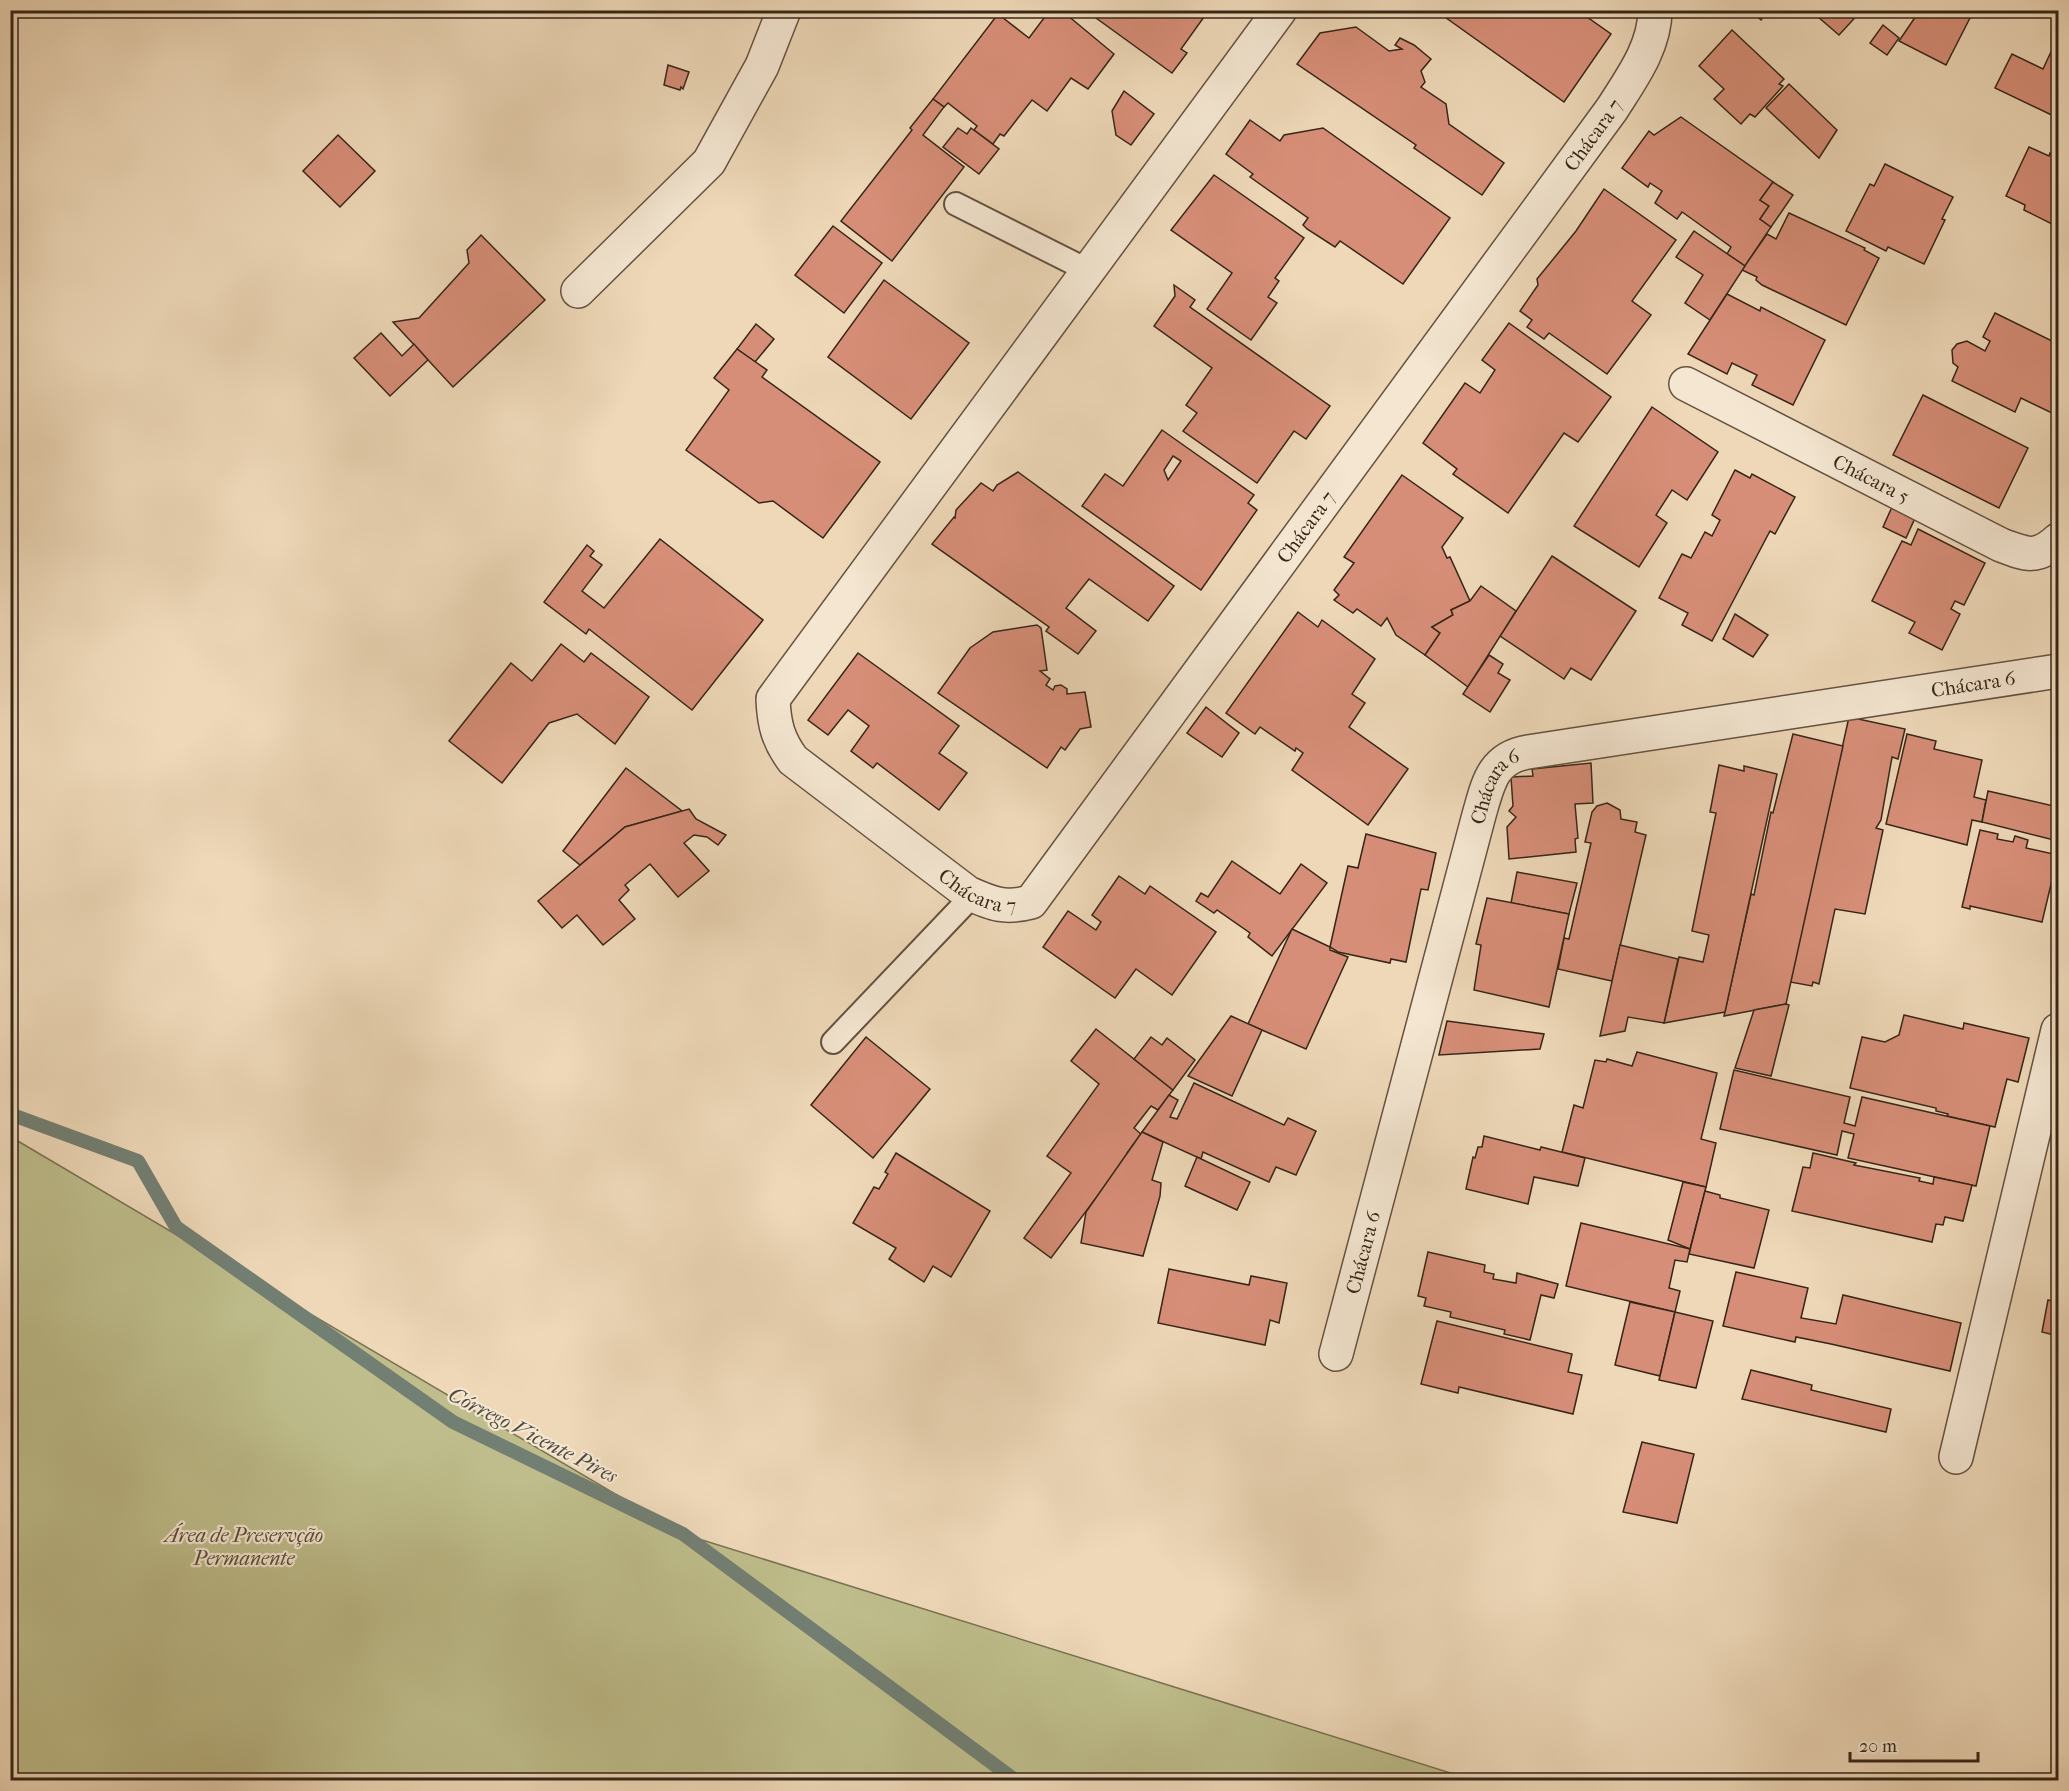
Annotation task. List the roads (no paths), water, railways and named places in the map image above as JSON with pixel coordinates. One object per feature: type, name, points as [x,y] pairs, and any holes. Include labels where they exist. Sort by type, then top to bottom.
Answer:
[{"type":"street","points":[[578,291],[709,162],[762,66],[784,10]]},
{"type":"street","name":"Chácara 7","points":[[1280,10],[773,699],[774,722],[780,741],[793,760],[973,895],[1010,907],[1031,902],[1612,109],[1640,65],[1655,27],[1655,10]]},
{"type":"street","name":"Chácara 5","points":[[1686,384],[2001,545],[2023,553],[2038,554],[2058,540]]},
{"type":"street","name":"Chácara 6","points":[[1336,1354],[1479,815],[1490,779],[1500,765],[1511,755],[1528,752],[2058,671]]},
{"type":"street","points":[[1956,1457],[2058,1030]]},
{"type":"lane","points":[[956,204],[1089,271]]},
{"type":"lane","points":[[833,1042],[973,895]]},
{"type":"waterway","name":"Córrego Vicente Pires","points":[[10,1114],[138,1161],[176,1227],[453,1422],[683,1534],[1015,1780]]},
{"type":"park label","name":"Área de Preservção Permanente","points":[[244,1546]]}]
